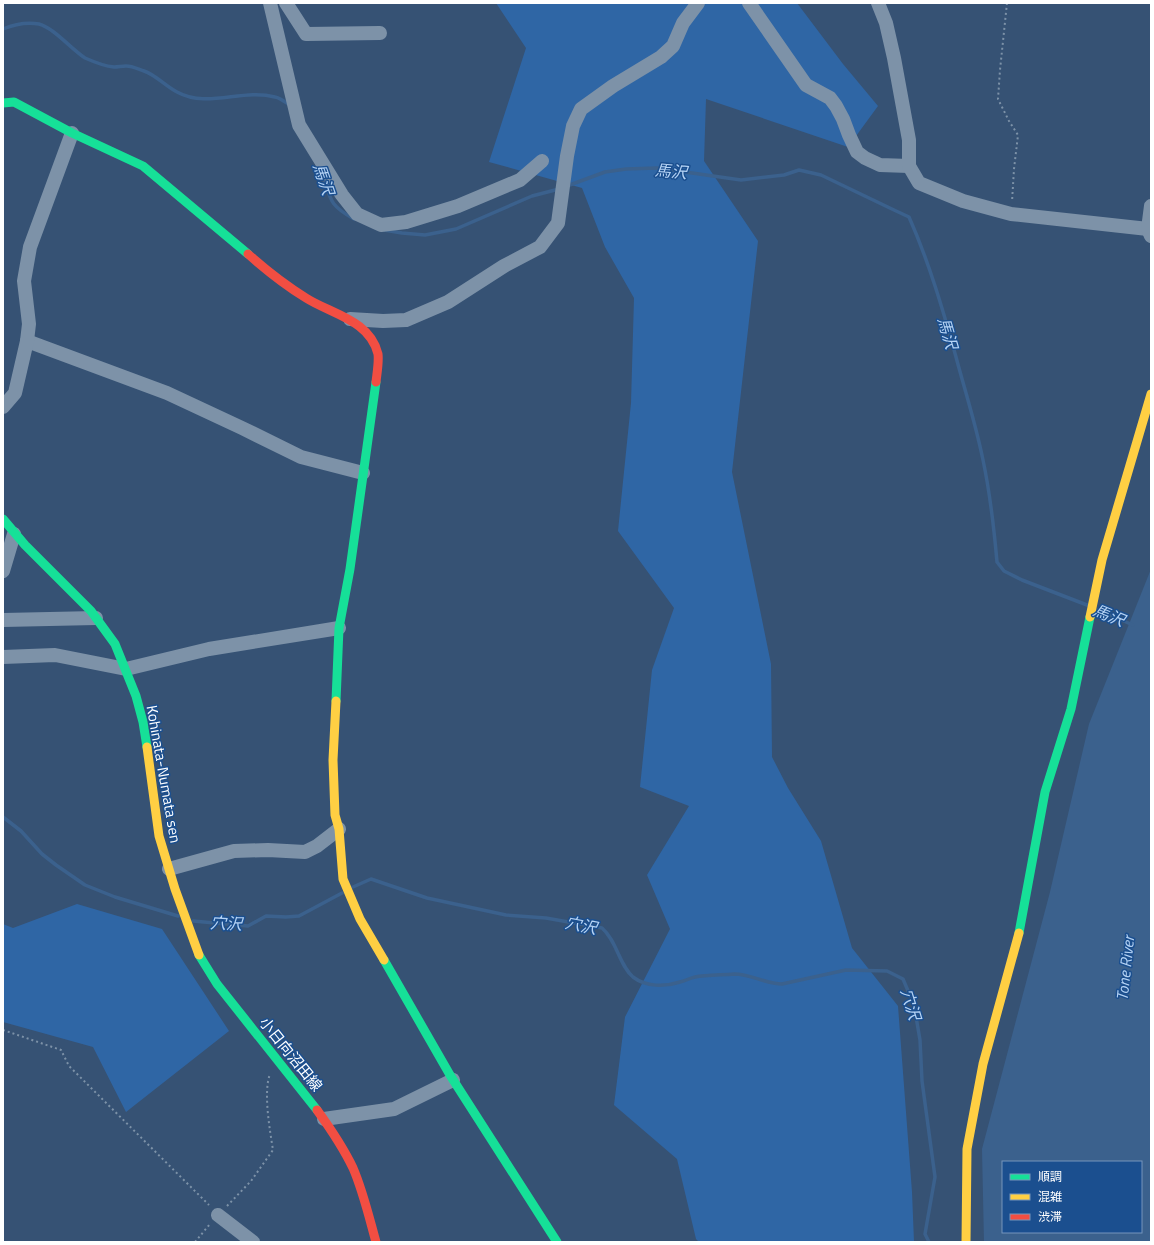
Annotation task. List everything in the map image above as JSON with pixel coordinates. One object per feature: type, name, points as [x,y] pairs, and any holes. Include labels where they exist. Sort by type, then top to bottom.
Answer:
[{"type":"street","points":[[270,3],[299,126],[342,195],[357,214],[381,225],[406,222],[458,206],[520,180],[542,161]]},
{"type":"street","points":[[286,3],[306,34],[380,32]]},
{"type":"street","points":[[350,319],[383,321],[406,320],[448,302],[504,266],[540,247],[558,223],[567,156],[573,126],[581,109],[613,86],[661,57],[673,46],[683,23],[698,3]]},
{"type":"street","points":[[749,3],[806,85],[830,98],[836,106],[858,152],[865,158],[880,165],[909,166]]},
{"type":"street","points":[[878,3],[886,23],[894,58],[909,140],[909,166],[918,183],[963,201],[1011,214],[1149,232],[1151,206]]},
{"type":"street","points":[[3,104],[14,102],[72,133],[143,166],[270,273],[307,299],[338,312],[350,319],[371,338],[378,355],[376,388],[350,569],[338,628],[333,760],[335,815],[339,830],[343,879],[360,919],[453,1080],[557,1242]]},
{"type":"street","points":[[3,408],[15,393],[27,341],[28,324],[24,281],[30,247],[72,133]]},
{"type":"street","points":[[27,341],[167,394],[301,457],[363,473]]},
{"type":"street","points":[[966,1242],[967,1149],[983,1064],[1021,924],[1045,792],[1070,709],[1102,560],[1151,394]]},
{"type":"street","name":"Kohinata-Numata sen","points":[[3,519],[14,534],[91,611],[115,644],[136,696],[143,722],[159,836],[175,889]]},
{"type":"street","points":[[3,571],[14,534]]},
{"type":"street","points":[[3,620],[96,618]]},
{"type":"street","points":[[3,657],[55,655],[126,669],[209,649],[338,628]]},
{"type":"street","points":[[169,869],[234,851],[268,850],[305,852],[317,846],[339,830]]},
{"type":"street","name":"小日向沼田線","points":[[175,889],[198,954],[217,984],[315,1106],[335,1135],[353,1170],[366,1205],[376,1242]]},
{"type":"street","points":[[324,1119],[394,1109],[453,1080]]},
{"type":"street","points":[[218,1215],[253,1242]]},
{"type":"path","points":[[1006,3],[998,99],[1018,135],[1011,214]]},
{"type":"path","points":[[3,1030],[62,1050],[68,1066],[218,1215]]},
{"type":"path","points":[[195,1242],[218,1215],[251,1181],[273,1150],[268,1119],[267,1081],[276,1058]]},
{"type":"shaded area","points":[[496,3],[797,3],[843,64],[878,106],[848,147],[706,99],[704,161],[758,241],[732,472],[771,664],[772,757],[788,788],[821,841],[852,948],[898,1006],[912,1192],[914,1242],[699,1242],[696,1239],[677,1159],[614,1105],[625,1017],[670,929],[647,875],[689,806],[640,787],[652,670],[674,608],[618,531],[631,403],[634,298],[605,247],[582,188],[489,162],[526,48]]},
{"type":"shaded area","points":[[77,904],[162,929],[229,1031],[126,1112],[93,1047],[3,1022],[3,924],[13,928]]},
{"type":"water","name":"Tone River","points":[[1151,569],[1151,1242],[984,1242],[982,1149],[1050,892],[1089,724]]},
{"type":"waterway","name":"馬沢","points":[[3,29],[30,23],[45,26],[85,58],[107,66],[128,66],[144,71],[153,75],[173,90],[189,97],[213,99],[263,95],[281,99],[291,106]]},
{"type":"waterway","name":"馬沢","points":[[567,186],[605,172],[626,169],[657,168],[741,180],[784,175],[799,170],[821,175],[909,217],[923,251],[941,304],[977,434],[990,498],[997,562],[1004,571],[1022,580],[1087,605]]},
{"type":"waterway","name":"馬沢","points":[[322,174],[332,201],[340,210],[354,219]]},
{"type":"waterway","name":"馬沢","points":[[384,230],[425,235],[456,229],[532,196],[559,189]]},
{"type":"waterway","name":"馬沢","points":[[1098,610],[1133,625]]},
{"type":"waterway","name":"穴沢","points":[[3,817],[21,831],[42,854],[85,885],[115,897],[178,916]]},
{"type":"waterway","name":"穴沢","points":[[353,887],[371,879],[427,898],[506,915],[546,918],[602,928],[611,939],[628,972],[633,977],[644,983],[668,985],[695,977],[740,974],[776,984],[782,984],[846,970],[887,971],[903,979],[914,1005],[920,1040],[922,1081],[935,1177],[925,1234],[929,1242]]},
{"type":"waterway","name":"穴沢","points":[[193,921],[248,926],[266,916],[299,916],[342,893]]},
{"type":"traffic: fast","points":[[3,103],[14,102],[72,133],[143,166],[248,254]]},
{"type":"traffic: fast","points":[[336,701],[339,628],[350,569],[376,382]]},
{"type":"traffic: fast","points":[[3,519],[25,545],[91,611],[115,644],[136,696],[143,722],[147,747]]},
{"type":"traffic: fast","points":[[1019,933],[1045,792],[1071,709],[1090,617]]},
{"type":"traffic: fast","points":[[199,955],[217,984],[317,1110]]},
{"type":"traffic: fast","points":[[384,960],[450,1075],[557,1242]]},
{"type":"traffic: slow","points":[[1090,617],[1102,560],[1151,394]]},
{"type":"traffic: slow","points":[[336,701],[333,760],[335,815],[339,829],[343,879],[360,919],[384,960]]},
{"type":"traffic: slow","points":[[147,747],[159,836],[175,889],[199,955]]},
{"type":"traffic: slow","points":[[966,1242],[967,1149],[983,1064],[1019,933]]},
{"type":"traffic: jam","points":[[248,254],[298,293],[316,304],[348,319],[367,333],[374,342],[378,354],[376,382]]},
{"type":"traffic: jam","points":[[317,1110],[336,1138],[353,1168],[363,1195],[376,1242]]}]
